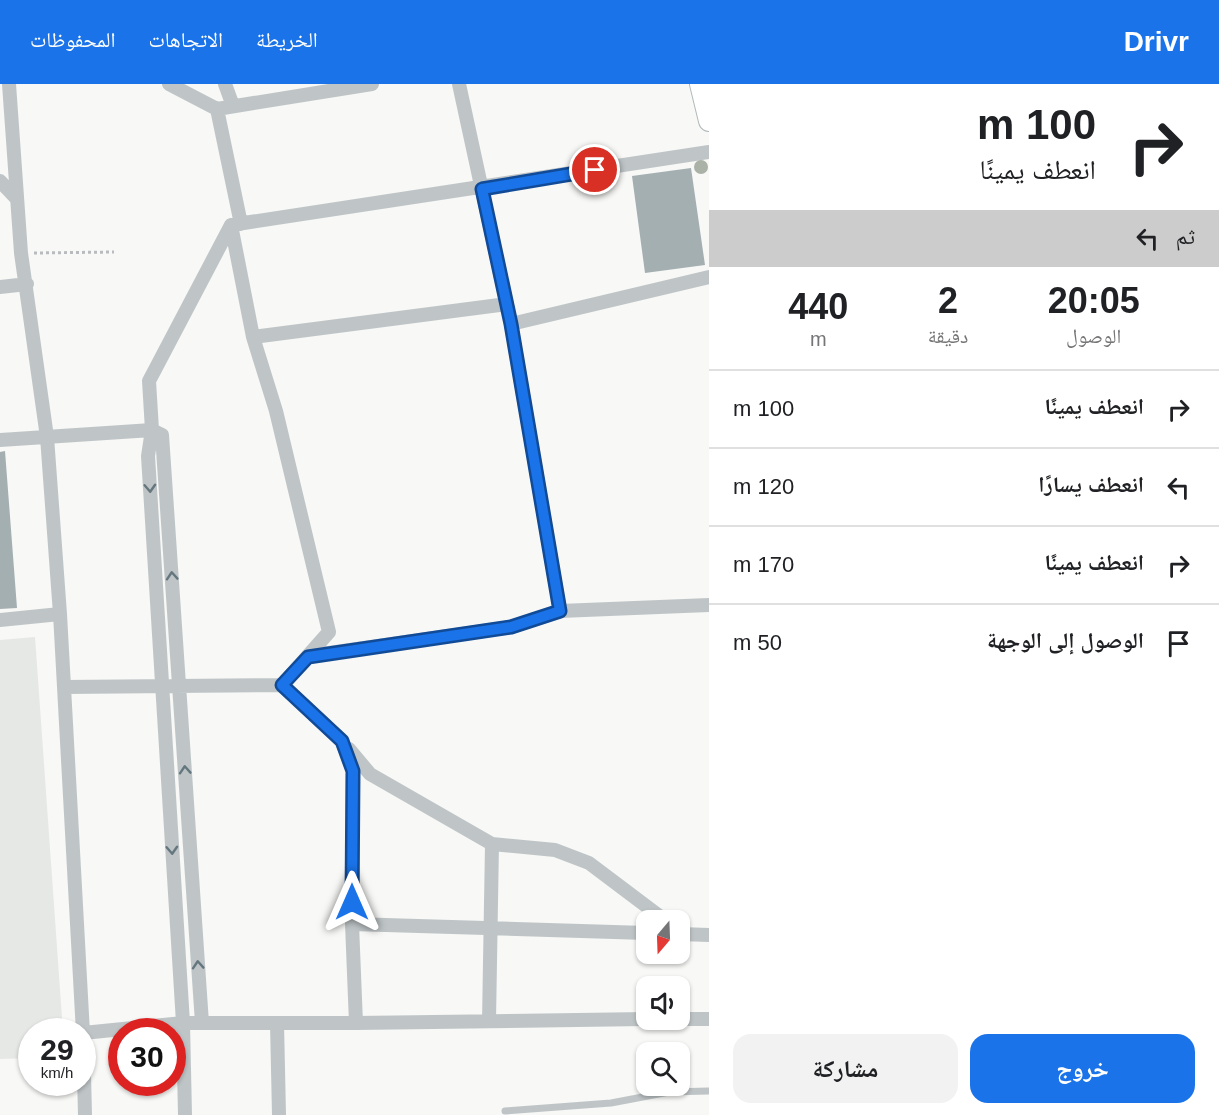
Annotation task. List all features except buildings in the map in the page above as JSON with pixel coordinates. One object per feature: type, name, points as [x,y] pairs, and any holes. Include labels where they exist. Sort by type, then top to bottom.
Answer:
[{"type":"main road","points":[[700,84],[709,113]]},
{"type":"street","points":[[9,84],[21,253],[47,437],[60,614],[82,1018]]},
{"type":"street","points":[[169,84],[217,109],[372,84]]},
{"type":"street","points":[[225,84],[233,106]]},
{"type":"street","points":[[459,84],[511,324],[560,611]]},
{"type":"street","points":[[217,109],[253,337],[276,411],[329,632],[282,685]]},
{"type":"street","points":[[236,225],[482,189],[709,152]]},
{"type":"street","points":[[0,182],[16,198]]},
{"type":"street","points":[[183,1018],[148,456],[152,430],[149,381],[236,225]]},
{"type":"street","points":[[511,324],[709,277]]},
{"type":"street","points":[[0,287],[27,284]]},
{"type":"street","points":[[253,337],[507,304]]},
{"type":"street","points":[[0,440],[152,430],[162,435],[202,1023]]},
{"type":"street","points":[[308,657],[511,627],[560,611],[709,605]]},
{"type":"street","points":[[0,620],[60,614]]},
{"type":"street","points":[[64,687],[282,685],[342,741],[370,774],[492,844],[555,850],[589,863],[651,910]]},
{"type":"street","points":[[342,741],[353,771],[352,924],[356,1023]]},
{"type":"street","points":[[489,1021],[492,844]]},
{"type":"street","points":[[352,924],[636,933]]},
{"type":"street","points":[[690,934],[709,935]]},
{"type":"street","points":[[690,1019],[709,1018]]},
{"type":"street","points":[[186,1023],[636,1019]]},
{"type":"street","points":[[277,1023],[279,1115]]},
{"type":"street","points":[[85,1096],[85,1115]]},
{"type":"street","points":[[184,1096],[184,1115]]},
{"type":"lane","points":[[505,1111],[611,1103],[669,1092],[709,1091]]},
{"type":"path","points":[[21,253],[114,252]]},
{"type":"shaded area","points":[[35,637],[62,1018],[18,1018],[18,1058],[0,1059],[0,640]]},
{"type":"route","points":[[352,902],[353,771],[342,741],[282,685],[308,657],[511,627],[560,611],[511,324],[482,189],[595,170]]}]
